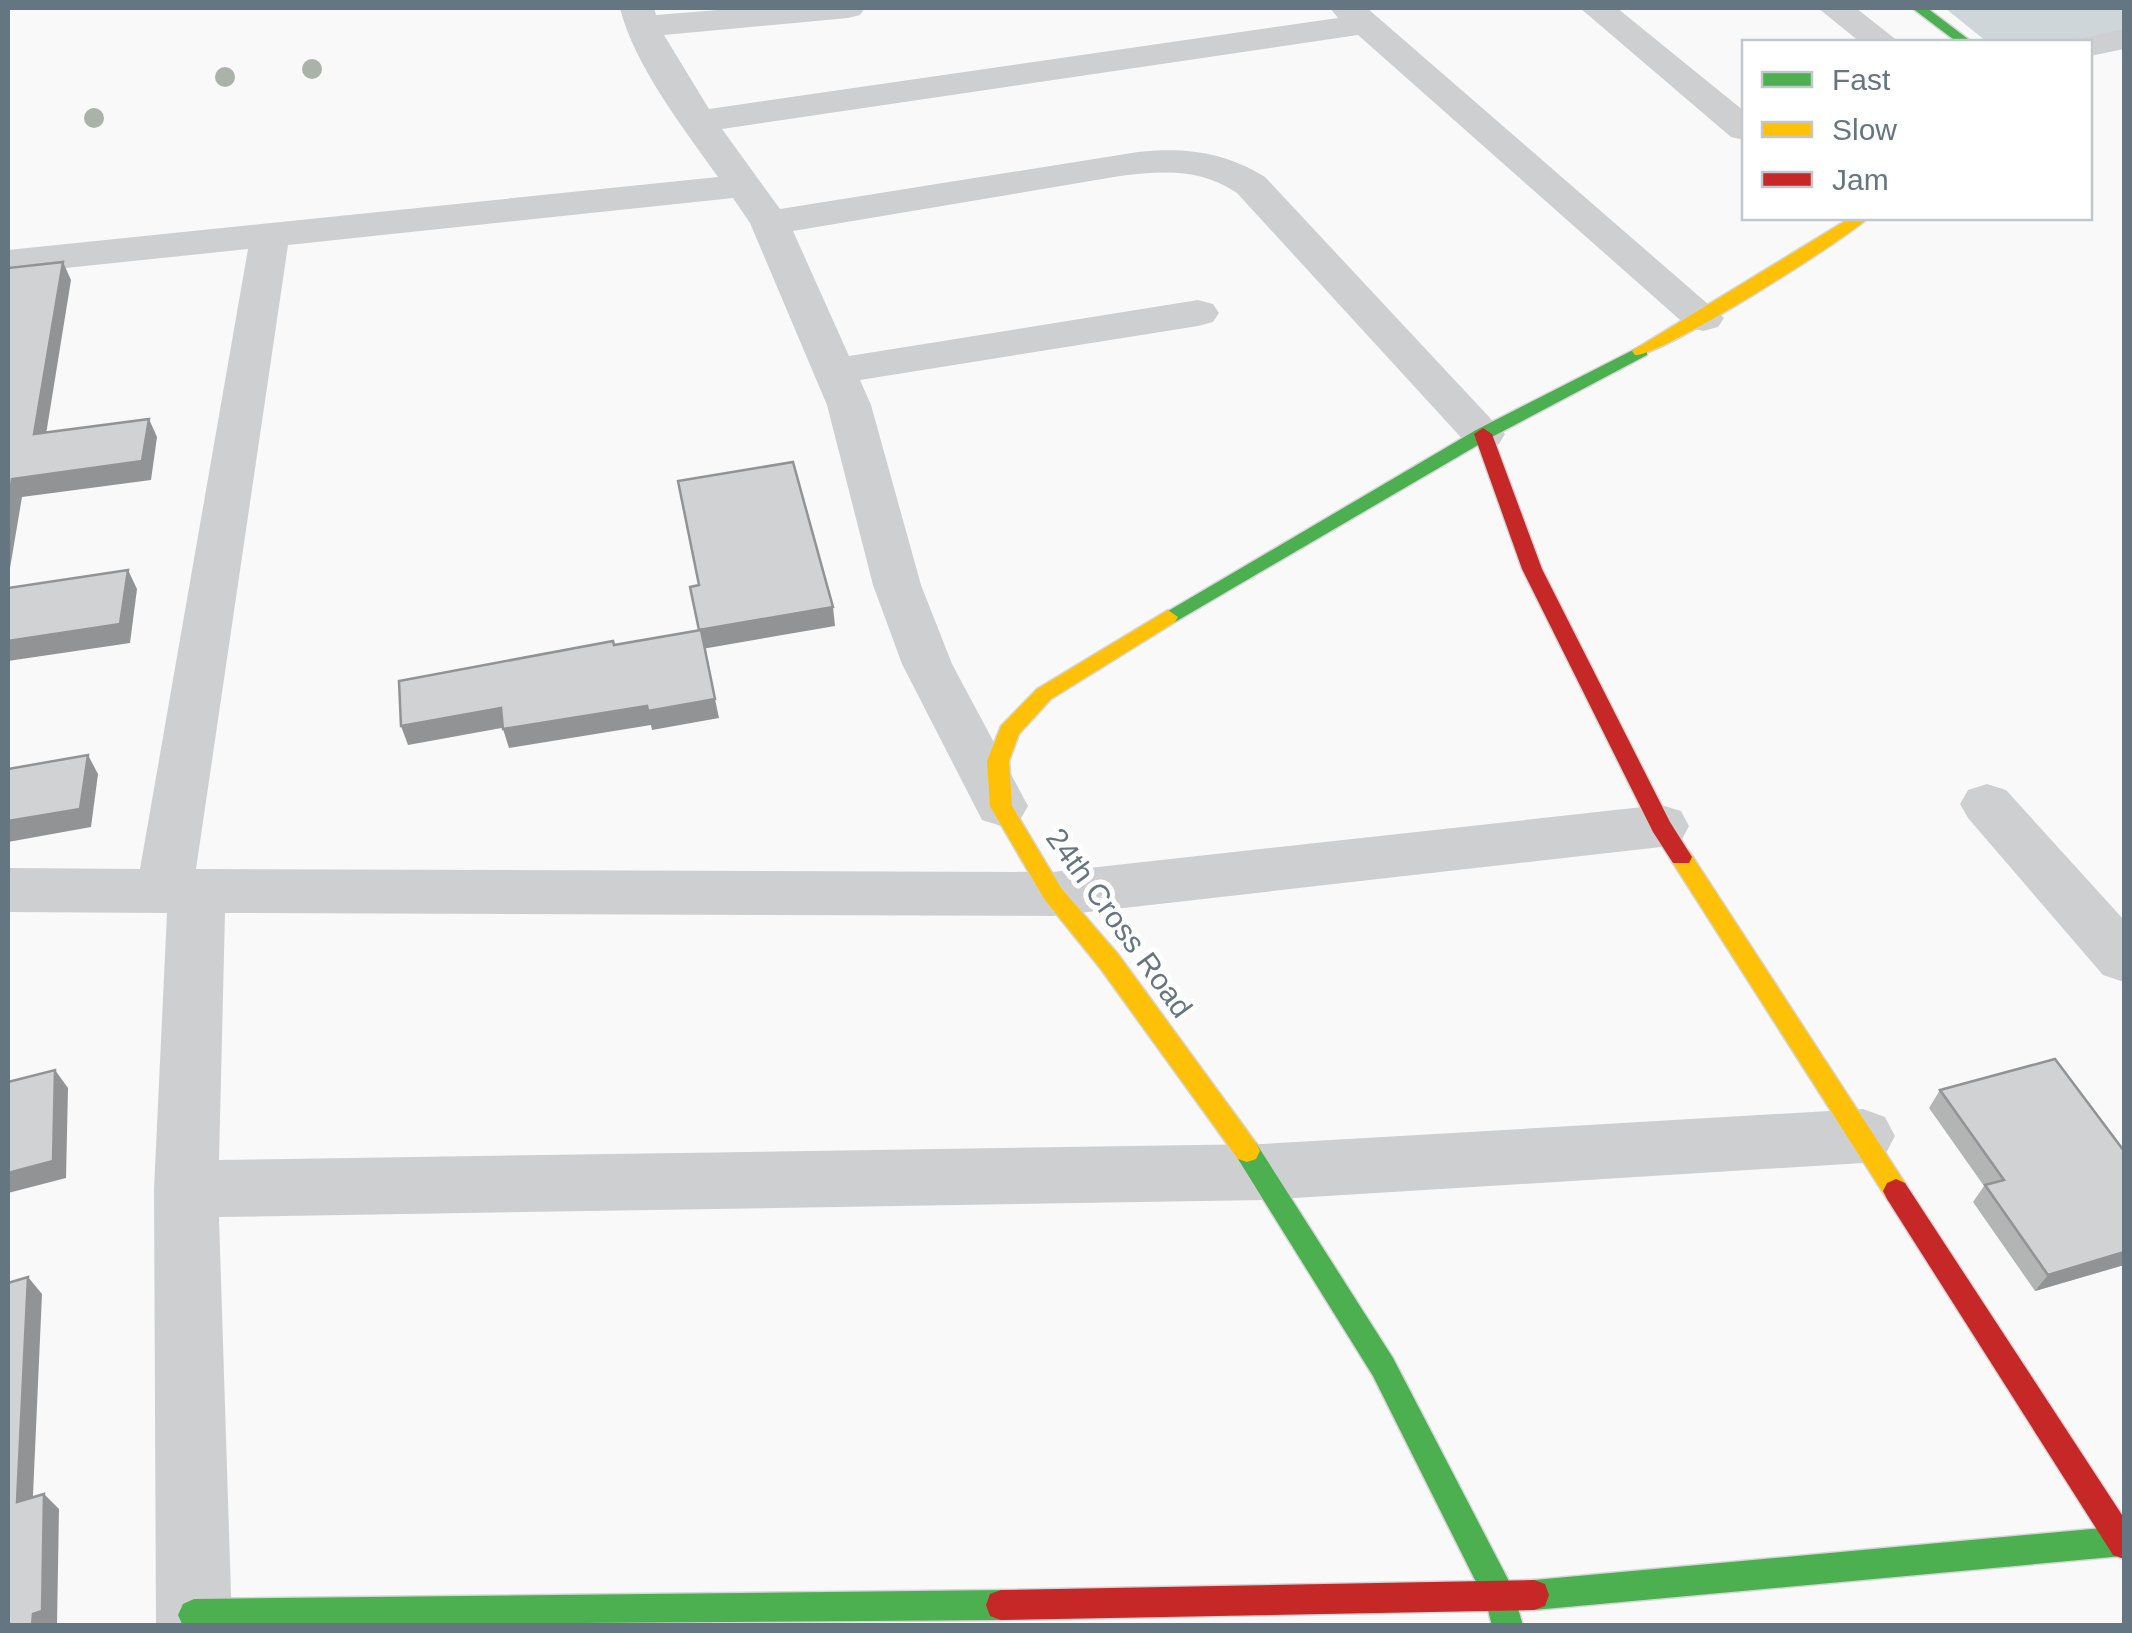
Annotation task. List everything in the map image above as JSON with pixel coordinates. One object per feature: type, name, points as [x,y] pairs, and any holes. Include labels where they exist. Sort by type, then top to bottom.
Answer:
[{"type":"street","points":[[848,8],[639,18],[698,122],[770,223],[849,404],[898,584],[926,664],[1001,806]]},
{"type":"street","points":[[1597,8],[1742,127]]},
{"type":"street","points":[[1835,8],[1879,40]]},
{"type":"street","points":[[1918,8],[1962,40]]},
{"type":"street","points":[[698,122],[1357,16],[1704,318]]},
{"type":"street","points":[[2092,46],[2124,39]]},
{"type":"street","points":[[270,235],[181,892],[194,1620],[1501,1598],[2124,1542],[1662,826],[1532,569],[1483,434],[1251,185],[1229,169],[1202,160],[1164,159],[770,223]]},
{"type":"street","points":[[8,262],[742,186]]},
{"type":"street","name":"24th Cross Road","points":[[1508,1626],[1501,1598],[1383,1366],[1263,1172],[1108,961],[1053,894],[1001,806],[998,762],[1009,730],[1044,694],[1483,434],[1704,318],[1854,220]]},
{"type":"street","points":[[834,371],[1198,313]]},
{"type":"street","points":[[1987,804],[2124,959]]},
{"type":"street","points":[[8,890],[1053,894],[1662,826]]},
{"type":"street","points":[[186,1189],[1263,1172],[1863,1136]]},
{"type":"shaded area","points":[[1945,8],[2124,8],[2124,42],[2092,48],[2092,40],[1985,40]]},
{"type":"building","points":[[63,262],[34,434],[149,419],[142,461],[12,479],[8,506],[8,268]]},
{"type":"building","points":[[793,462],[833,607],[699,630],[690,587],[699,585],[678,481]]},
{"type":"building","points":[[128,570],[120,624],[8,641],[8,588]]},
{"type":"building","points":[[701,630],[715,699],[503,729],[501,708],[401,726],[399,681],[613,641],[614,645]]},
{"type":"building","points":[[88,755],[80,809],[8,821],[8,769]]},
{"type":"building","points":[[2055,1059],[2124,1151],[2124,1252],[2048,1275],[1985,1185],[2004,1180],[1940,1090]]},
{"type":"building","points":[[55,1070],[53,1161],[8,1173],[8,1082]]},
{"type":"building","points":[[28,1277],[17,1502],[44,1494],[42,1611],[33,1614],[32,1626],[8,1626],[8,1283]]},
{"type":"traffic: fast","points":[[1919,8],[1962,40]]},
{"type":"traffic: fast","points":[[1168,617],[1483,434],[1641,351]]},
{"type":"traffic: fast","points":[[1247,1151],[1383,1367],[1501,1598],[1508,1626]]},
{"type":"traffic: fast","points":[[1534,1595],[2123,1541]]},
{"type":"traffic: fast","points":[[194,1615],[1001,1605]]},
{"type":"traffic: slow","points":[[1641,351],[1703,318],[1857,220]]},
{"type":"traffic: slow","points":[[1168,617],[1044,694],[1009,731],[998,761],[1001,806],[1053,894],[1109,961],[1247,1151]]},
{"type":"traffic: slow","points":[[1681,857],[1896,1191]]},
{"type":"traffic: jam","points":[[1483,434],[1532,569],[1661,826],[1681,857]]},
{"type":"traffic: jam","points":[[1896,1191],[2124,1544]]},
{"type":"traffic: jam","points":[[1001,1605],[1534,1595]]}]
